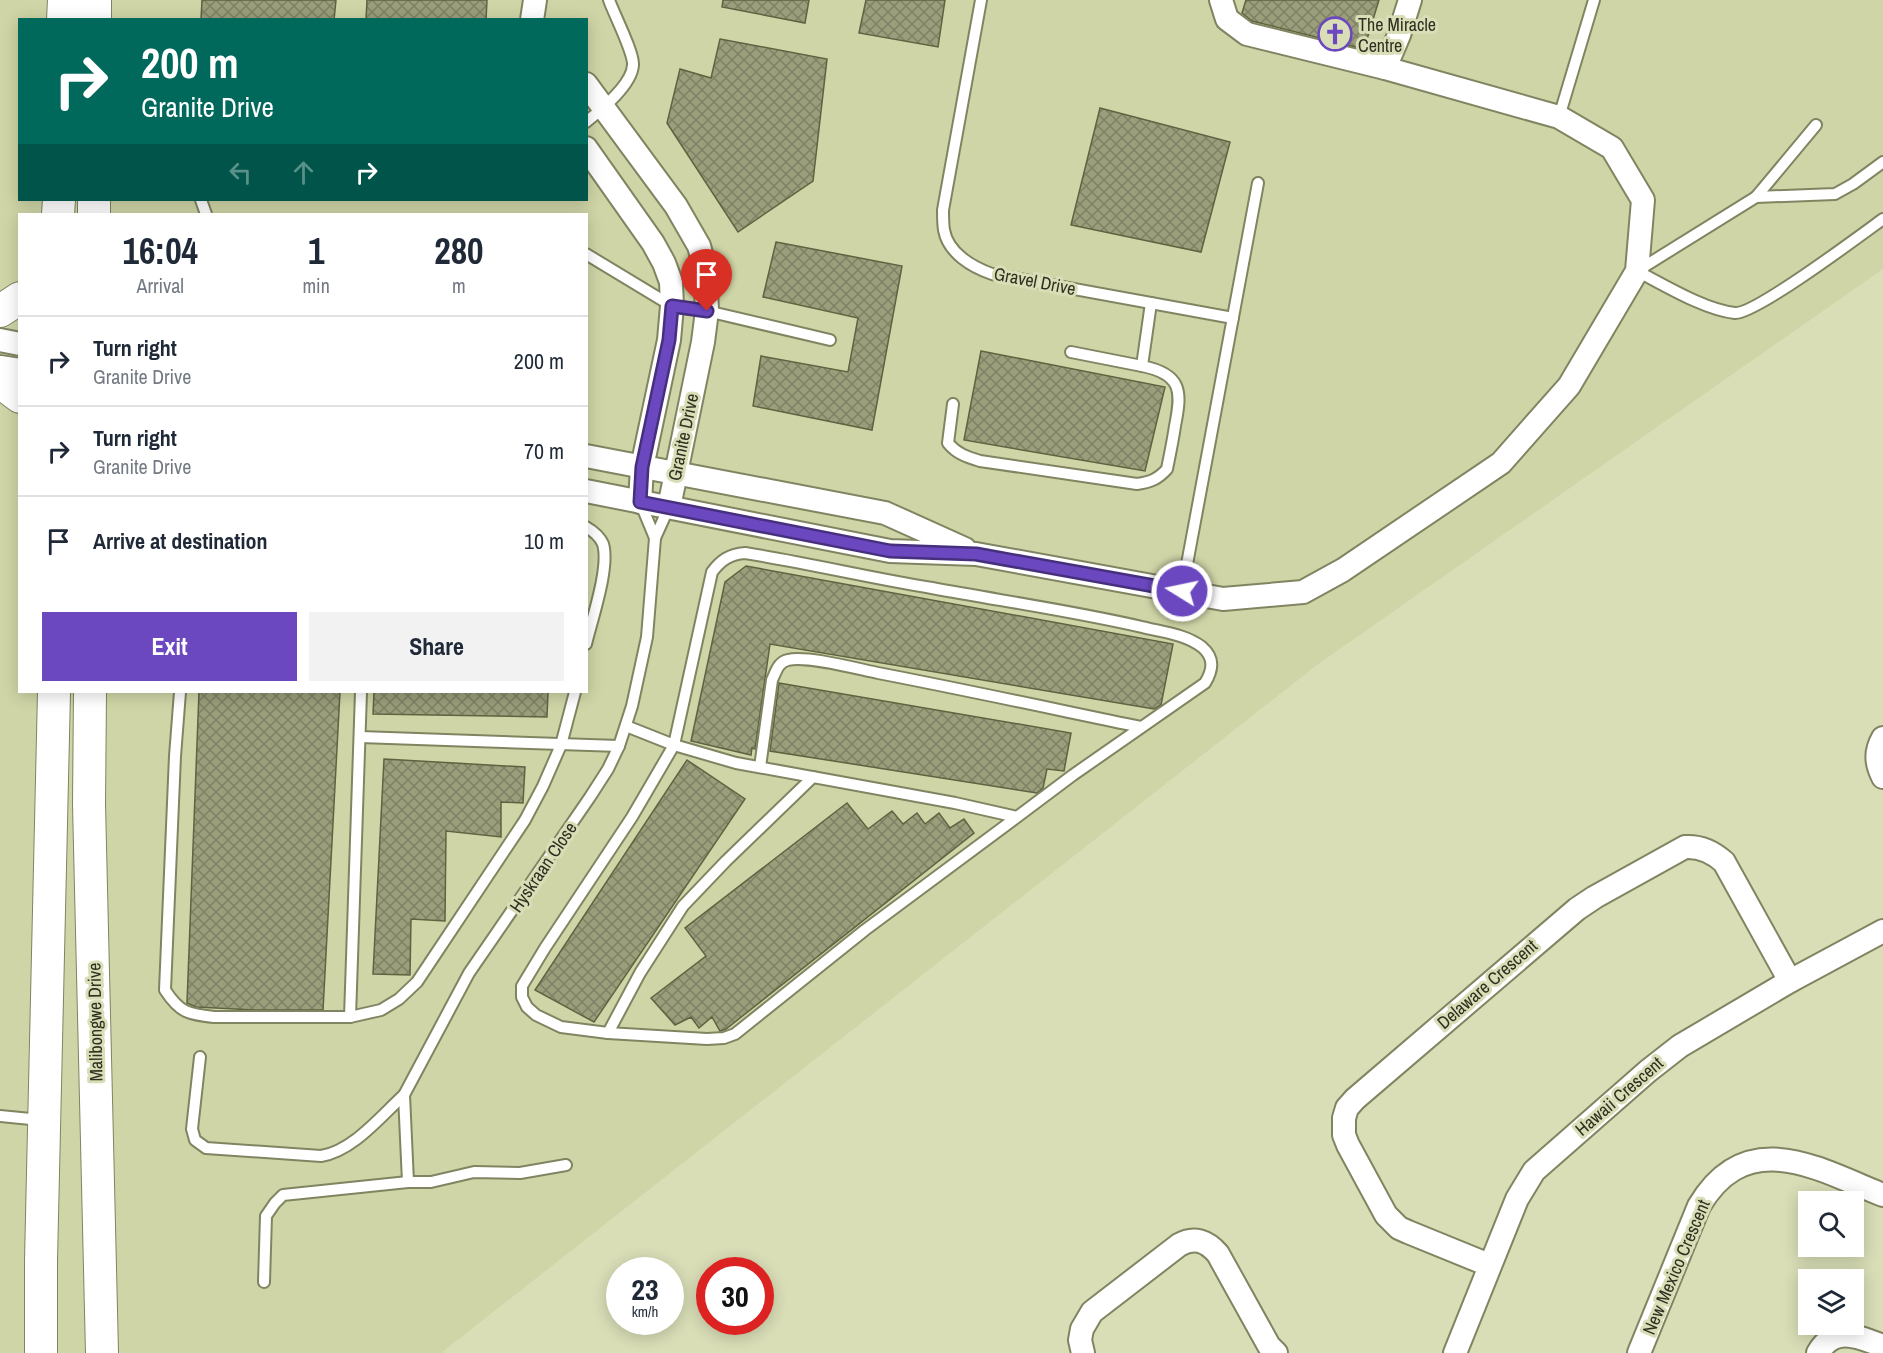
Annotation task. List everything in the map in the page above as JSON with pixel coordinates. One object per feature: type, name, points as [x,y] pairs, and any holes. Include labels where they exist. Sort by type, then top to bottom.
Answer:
[{"type":"main road","points":[[63,18],[64,0]]},
{"type":"main road","points":[[95,18],[96,0]]},
{"type":"main road","points":[[0,311],[18,299]]},
{"type":"main road","points":[[0,382],[18,396]]},
{"type":"main road","points":[[40,1353],[54,693]]},
{"type":"main road","name":"Malibongwe Drive","points":[[90,693],[89,804],[102,1353]]},
{"type":"street","points":[[588,491],[890,551],[976,554],[1223,599],[1303,592],[1343,570],[1501,463],[1569,386],[1637,271],[1643,200],[1612,148],[1559,117],[1385,68],[1247,34],[1227,19],[1221,0]]},
{"type":"street","points":[[1385,68],[1410,0]]},
{"type":"street","name":"Granite Drive","points":[[588,87],[676,206],[699,246],[705,268],[707,311],[703,342],[669,507]]},
{"type":"street","name":"Granite Drive","points":[[588,151],[653,243],[671,282],[672,306],[669,340],[642,467],[640,502]]},
{"type":"street","points":[[0,340],[18,344]]},
{"type":"street","points":[[0,367],[18,370]]},
{"type":"street","points":[[588,456],[885,513],[976,554]]},
{"type":"street","points":[[1883,738],[1876,757],[1883,777]]},
{"type":"street","name":"Delaware Crescent","points":[[1489,1265],[1399,1228],[1386,1215],[1344,1135],[1344,1118],[1347,1108],[1355,1099],[1577,909],[1685,847],[1694,846],[1702,849],[1717,855],[1724,862],[1790,981]]},
{"type":"street","name":"Hawaii Crescent","points":[[1455,1353],[1522,1188],[1534,1171],[1669,1054],[1790,981],[1883,931]]},
{"type":"street","name":"New Mexico Crescent","points":[[1639,1353],[1699,1206],[1714,1184],[1734,1169],[1757,1160],[1770,1158],[1788,1160],[1813,1167],[1883,1196]]},
{"type":"street","points":[[1083,1353],[1080,1340],[1082,1329],[1092,1312],[1187,1240],[1207,1244],[1218,1254],[1274,1352]]},
{"type":"street","points":[[1818,1353],[1829,1340],[1844,1335],[1883,1346]]},
{"type":"lane","points":[[588,120],[617,95],[633,65],[631,52],[609,0]]},
{"type":"lane","name":"Gravel Drive","points":[[981,0],[943,210],[944,232],[951,245],[968,263],[992,274],[1233,318]]},
{"type":"lane","points":[[1559,117],[1594,0]]},
{"type":"lane","points":[[1637,271],[1756,197],[1816,125]]},
{"type":"lane","points":[[1756,197],[1835,194],[1883,162]]},
{"type":"lane","points":[[1182,591],[1258,183]]},
{"type":"lane","points":[[1637,271],[1704,304],[1737,314],[1762,303],[1883,219]]},
{"type":"lane","points":[[588,255],[672,306],[707,311],[830,340]]},
{"type":"lane","points":[[1142,366],[1151,303]]},
{"type":"lane","points":[[953,404],[948,443],[964,456],[981,461],[1137,484],[1150,482],[1160,477],[1167,469],[1180,401],[1177,388],[1168,375],[1155,369],[1071,352]]},
{"type":"lane","name":"Granite Drive","points":[[640,502],[655,538]]},
{"type":"lane","name":"Granite Drive","points":[[655,538],[669,507]]},
{"type":"lane","points":[[588,528],[602,543],[605,564],[588,629]]},
{"type":"lane","name":"Hyskraan Close","points":[[404,1095],[470,973],[590,797],[608,769],[619,746],[626,726],[647,637],[655,538]]},
{"type":"lane","points":[[745,553],[1094,616],[1187,638],[1204,648],[1212,665],[1205,683],[1141,727],[865,930],[735,1034],[724,1038],[707,1039],[608,1033],[561,1027],[536,1015],[527,1007],[522,997],[522,986],[632,817],[674,745],[712,572],[717,565],[735,554],[745,553]]},
{"type":"lane","points":[[760,767],[772,680],[777,668],[790,659],[833,664],[1141,727]]},
{"type":"lane","points":[[180,693],[165,990],[175,1006],[193,1015],[214,1017],[351,1017],[381,1010],[399,999],[417,982],[525,820],[561,745],[575,693]]},
{"type":"lane","points":[[351,1017],[361,693]]},
{"type":"lane","points":[[626,726],[674,745],[736,763],[955,803],[1017,817]]},
{"type":"lane","points":[[360,737],[619,746]]},
{"type":"lane","points":[[608,1033],[640,973],[683,906],[813,777]]},
{"type":"lane","points":[[200,1058],[192,1129],[195,1140],[207,1148],[321,1156],[332,1154],[357,1138],[404,1095]]},
{"type":"lane","points":[[404,1095],[408,1182]]},
{"type":"lane","points":[[0,1116],[44,1120]]},
{"type":"lane","points":[[264,1282],[266,1216],[283,1196],[408,1182],[431,1182],[474,1172],[520,1173],[566,1165]]},
{"type":"shaded area","points":[[0,0],[1883,0],[1883,269],[1317,665],[441,1353],[0,1353]]},
{"type":"building","points":[[202,0],[336,0],[334,18],[201,18]]},
{"type":"building","points":[[367,0],[487,0],[486,18],[366,18]]},
{"type":"building","points":[[723,0],[809,0],[805,23],[722,7]]},
{"type":"building","points":[[866,0],[945,0],[938,47],[859,33]]},
{"type":"building","name":"The Miracle Centre","points":[[1246,0],[1379,0],[1364,49],[1252,21],[1242,13]]},
{"type":"building","points":[[720,39],[827,59],[813,181],[738,232],[667,123],[680,69],[711,78]]},
{"type":"building","points":[[1100,108],[1230,142],[1201,252],[1071,225]]},
{"type":"building","points":[[776,242],[902,266],[872,430],[753,406],[761,356],[848,372],[858,318],[763,297]]},
{"type":"building","points":[[981,351],[1165,387],[1145,471],[964,440]]},
{"type":"building","points":[[746,566],[1173,644],[1161,705],[1154,709],[770,644],[755,749],[752,748],[751,755],[691,741],[725,582]]},
{"type":"building","points":[[779,683],[1071,733],[1064,771],[1047,769],[1043,788],[1037,793],[770,751]]},
{"type":"building","points":[[199,693],[340,693],[323,1010],[254,1010],[196,1007],[187,1003]]},
{"type":"building","points":[[374,693],[548,693],[547,717],[373,714]]},
{"type":"building","points":[[384,759],[525,767],[523,803],[501,802],[501,837],[446,831],[445,921],[411,919],[410,975],[373,974]]},
{"type":"building","points":[[687,760],[745,799],[594,1022],[535,990]]},
{"type":"building","points":[[847,803],[868,829],[892,811],[903,824],[917,813],[925,824],[939,813],[950,828],[964,819],[974,833],[726,1029],[720,1031],[712,1017],[699,1028],[691,1017],[675,1025],[651,998],[706,956],[685,928]]},
{"type":"place","name":"The Miracle Centre","points":[[1335,34]]},
{"type":"route","points":[[707,311],[672,306],[669,340],[642,467],[640,502],[890,551],[976,554],[1182,591]]}]
